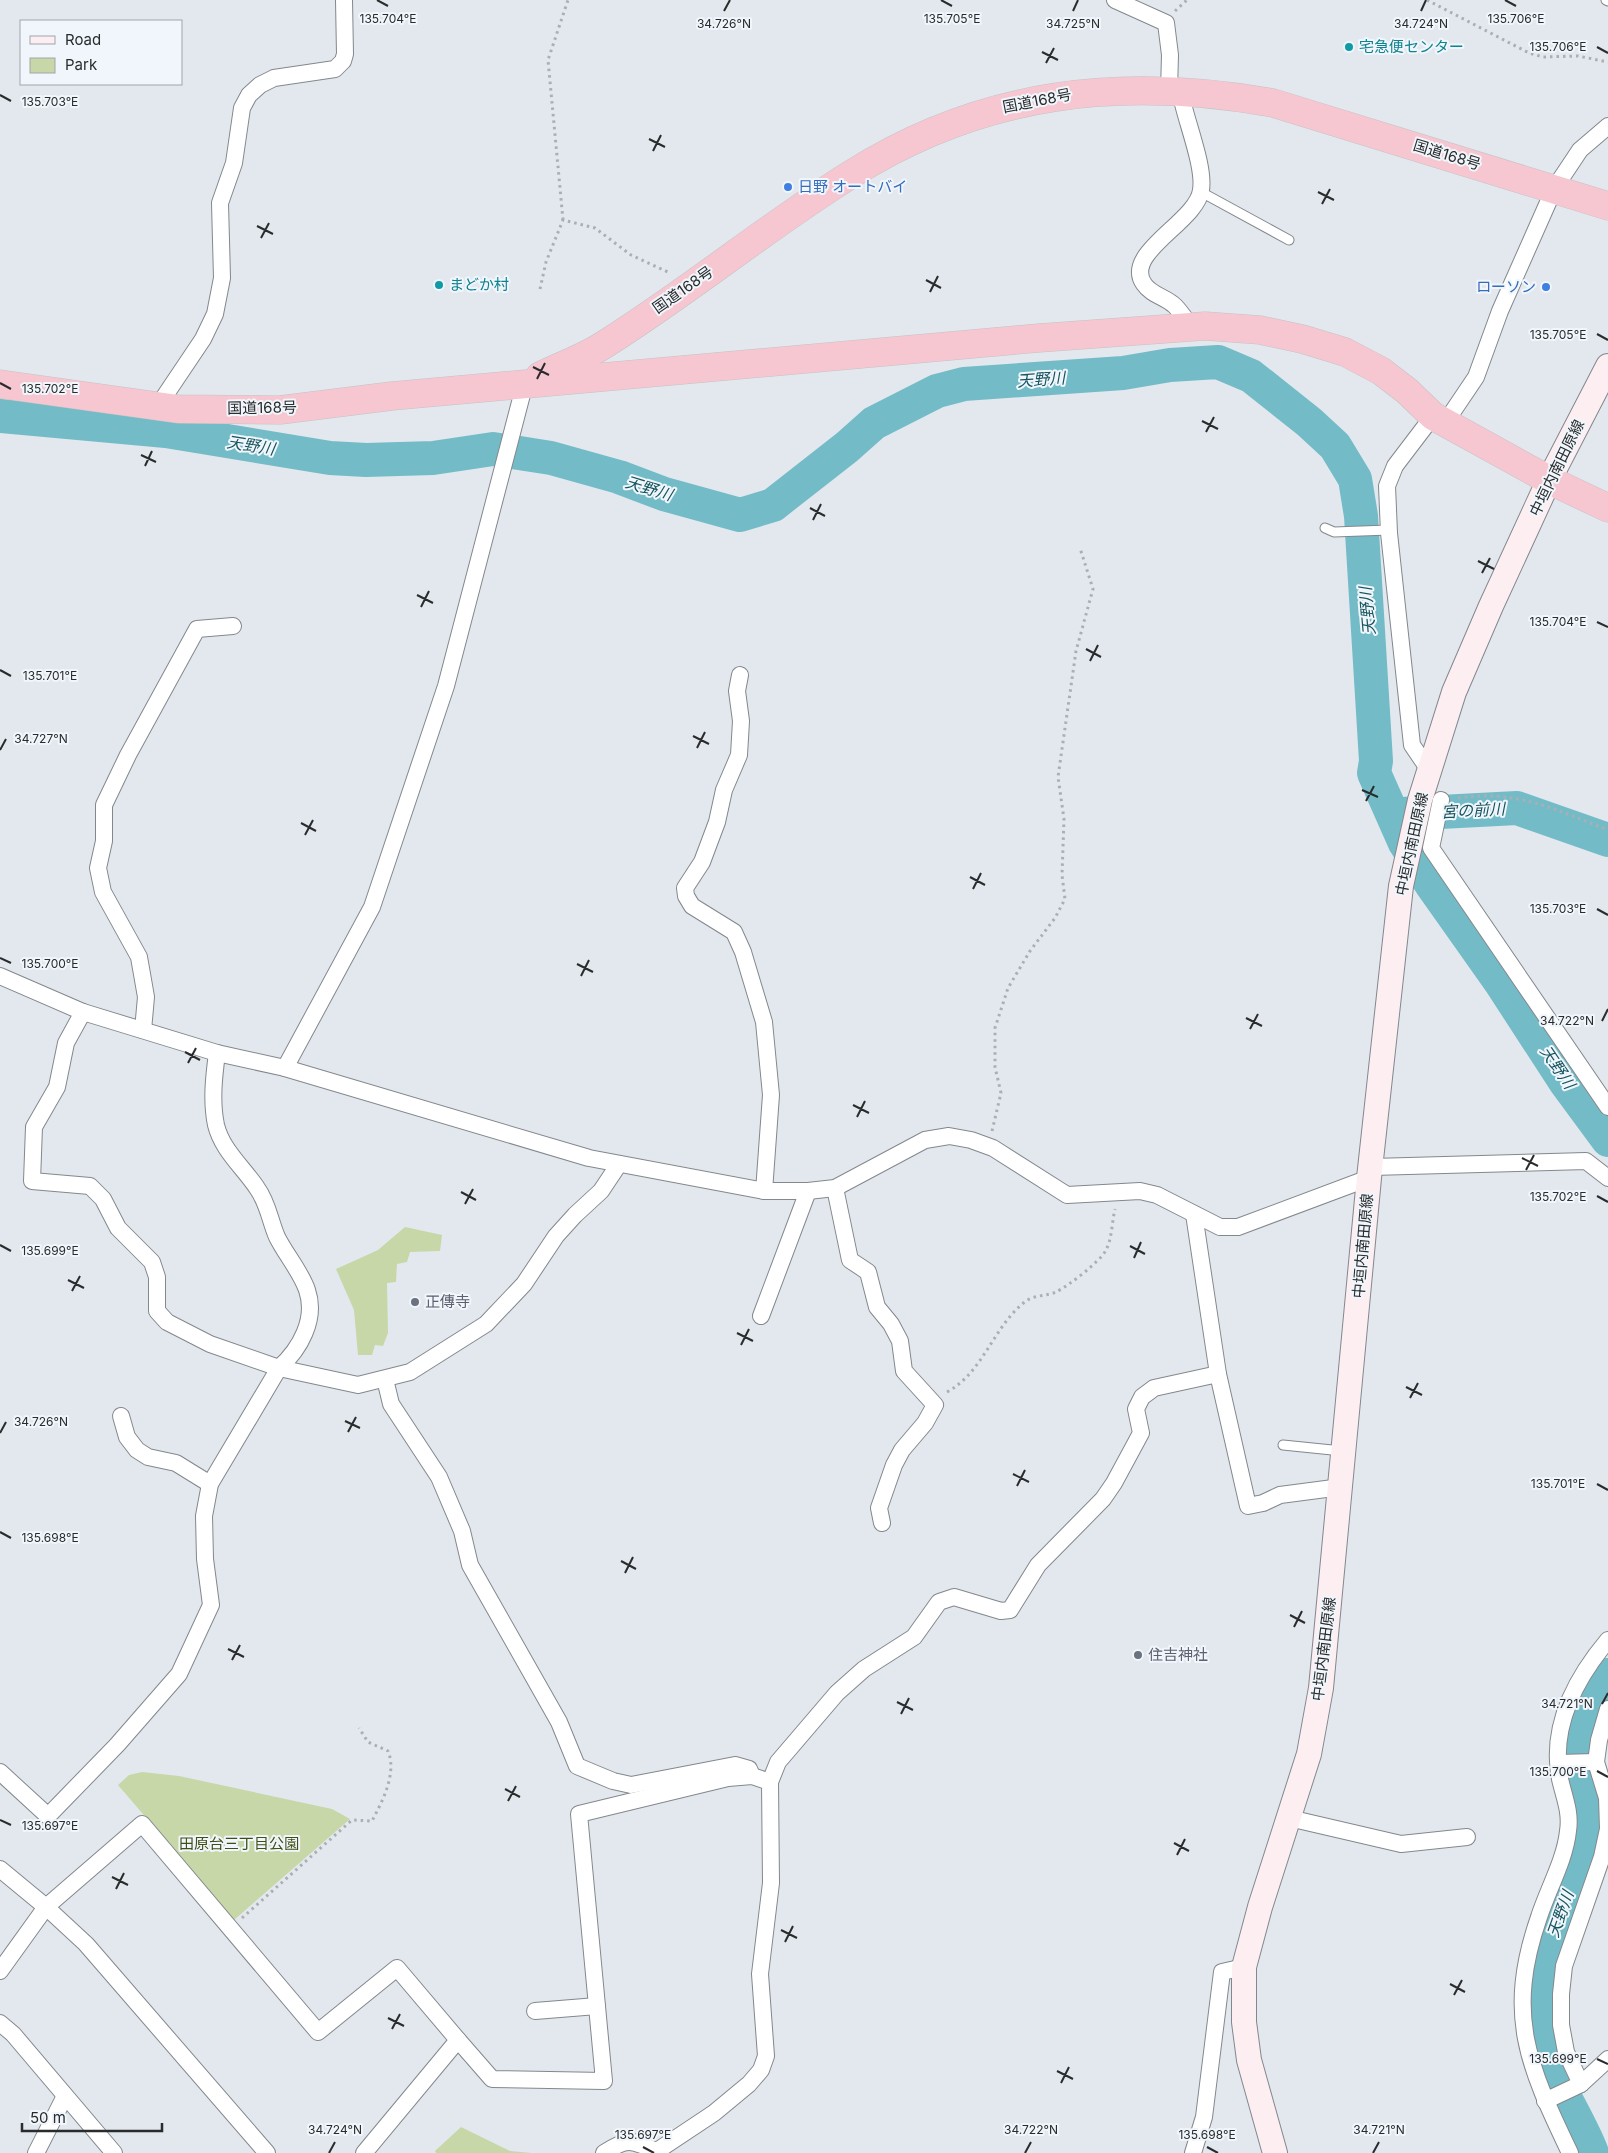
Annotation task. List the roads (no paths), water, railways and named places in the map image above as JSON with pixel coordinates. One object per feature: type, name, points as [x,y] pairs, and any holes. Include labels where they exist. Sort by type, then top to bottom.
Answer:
[{"type":"highway","name":"国道168号","points":[[525,384],[601,347],[850,174],[896,148],[985,113],[1028,101],[1083,92],[1130,89],[1225,94],[1273,103],[1608,206]]},
{"type":"highway","name":"国道168号","points":[[0,384],[178,409],[280,410],[392,396],[1039,338],[1191,327],[1260,330],[1302,339],[1345,352],[1381,371],[1407,391],[1439,420],[1549,480],[1608,508]]},
{"type":"main road","name":"中垣内南田原線","points":[[1275,2153],[1249,2060],[1244,2022],[1244,1967],[1260,1908],[1309,1754],[1321,1688],[1370,1173],[1401,886],[1429,770],[1454,692],[1549,480],[1608,366]]},
{"type":"street","points":[[158,406],[203,339],[215,314],[222,278],[220,203],[234,163],[242,108],[249,95],[260,85],[274,78],[335,69],[343,62],[345,54],[344,0]]},
{"type":"street","points":[[1115,0],[1166,23],[1175,90],[1200,175],[1201,192],[1194,206],[1181,221],[1141,261],[1140,273],[1144,284],[1174,305],[1191,327]]},
{"type":"street","points":[[1429,770],[1412,745],[1384,530],[1387,486],[1395,466],[1439,420],[1476,377],[1500,311],[1554,189],[1580,150],[1608,126]]},
{"type":"street","points":[[285,1068],[372,907],[446,686],[525,384]]},
{"type":"street","points":[[143,1030],[146,997],[139,957],[103,892],[98,868],[104,841],[104,805],[128,755],[198,630],[233,626]]},
{"type":"street","points":[[740,675],[737,691],[741,721],[739,755],[724,790],[717,822],[702,862],[685,888],[686,896],[692,906],[734,932],[743,952],[764,1022],[772,1095],[764,1191]]},
{"type":"street","points":[[1442,800],[1431,848],[1608,1107]]},
{"type":"street","points":[[0,976],[83,1012],[218,1053],[285,1068],[589,1158],[764,1191],[808,1191],[835,1188],[925,1140],[949,1136],[987,1145],[1068,1195],[1140,1191],[1157,1195],[1220,1227],[1238,1227],[1370,1173],[1586,1161],[1608,1178]]},
{"type":"street","points":[[83,1012],[66,1042],[57,1087],[34,1127],[32,1181],[90,1186],[103,1199],[118,1228],[152,1262],[157,1278],[156,1311],[166,1322],[210,1344],[279,1368],[358,1385],[410,1372],[486,1324],[524,1284],[556,1236],[574,1215],[601,1191],[619,1164]]},
{"type":"street","points":[[0,1772],[48,1816],[117,1745],[179,1674],[211,1605],[205,1559],[204,1516],[210,1484],[279,1368],[293,1355],[305,1332],[311,1310],[307,1290],[277,1236],[267,1204],[257,1187],[230,1155],[216,1126],[213,1088],[218,1053]]},
{"type":"street","points":[[835,1188],[850,1260],[868,1272],[877,1307],[891,1324],[900,1341],[904,1371],[935,1405],[924,1423],[902,1450],[894,1465],[879,1508],[882,1523]]},
{"type":"street","points":[[761,1316],[808,1191]]},
{"type":"street","points":[[1194,1214],[1218,1374],[1248,1506],[1263,1503],[1280,1496],[1341,1487]]},
{"type":"street","points":[[604,2153],[621,2142],[634,2142],[655,2152],[714,2113],[749,2084],[761,2070],[766,2056],[760,1974],[771,1883],[770,1782],[778,1762],[837,1693],[864,1669],[914,1637],[939,1602],[954,1598],[1001,1611],[1010,1610],[1020,1598],[1038,1565],[1103,1499],[1114,1483],[1141,1433],[1136,1409],[1142,1397],[1154,1388],[1218,1374]]},
{"type":"street","points":[[384,1378],[392,1404],[439,1477],[462,1531],[470,1564],[559,1722],[577,1766],[613,1781],[631,1785],[735,1765],[750,1769],[752,1776]]},
{"type":"street","points":[[121,1416],[128,1437],[137,1450],[148,1457],[176,1463],[210,1484]]},
{"type":"street","points":[[1570,2153],[1545,2101],[1529,2055],[1523,2027],[1522,1991],[1530,1946],[1568,1832],[1569,1808],[1560,1778],[1560,1732],[1567,1706],[1577,1683],[1608,1640]]},
{"type":"street","points":[[1581,2084],[1566,2052],[1561,2025],[1561,1994],[1564,1966],[1602,1857],[1608,1829],[1607,1798],[1596,1762],[1603,1746],[1608,1709]]},
{"type":"street","points":[[1559,1763],[1596,1762]]},
{"type":"street","points":[[0,1971],[46,1907],[142,1824],[318,2032],[396,1968],[492,2079],[604,2081],[579,1814],[728,1778],[752,1776],[770,1782]]},
{"type":"street","points":[[1289,1818],[1401,1844],[1467,1837]]},
{"type":"street","points":[[0,1869],[46,1907],[86,1944],[267,2153]]},
{"type":"street","points":[[1192,2153],[1204,2117],[1222,1972],[1244,1967]]},
{"type":"street","points":[[535,2011],[597,2006]]},
{"type":"street","points":[[0,2023],[12,2034],[114,2153]]},
{"type":"street","points":[[364,2153],[458,2040]]},
{"type":"street","points":[[1545,2101],[1581,2084],[1608,2059]]},
{"type":"street","points":[[36,2153],[65,2096]]},
{"type":"lane","points":[[1201,192],[1289,240]]},
{"type":"lane","points":[[1324,528],[1344,533],[1384,530]]},
{"type":"lane","points":[[1283,1445],[1345,1451]]},
{"type":"waterway","name":"天野川","points":[[0,416],[166,431],[330,458],[366,460],[433,458],[493,449],[551,458],[619,477],[664,494],[740,515],[773,505],[847,447],[874,423],[937,391],[964,384],[1123,373],[1170,365],[1218,362],[1251,376],[1309,422],[1335,446],[1355,479],[1361,516],[1376,761],[1374,773],[1405,843],[1431,884],[1501,983],[1566,1083],[1608,1140]]},
{"type":"waterway","name":"宮の前川","points":[[1402,814],[1517,808],[1608,840]]},
{"type":"waterway","name":"天野川","points":[[1592,2153],[1548,2061],[1540,2028],[1539,2006],[1540,1983],[1547,1949],[1575,1882],[1586,1847],[1588,1819],[1579,1761],[1582,1722],[1592,1699],[1608,1675]]},
{"type":"place","name":"宅急便センター","points":[[1349,47]]},
{"type":"place","name":"日野 オートバイ","points":[[788,187]]},
{"type":"place","name":"まどか村","points":[[439,285]]},
{"type":"place","name":"ローソン","points":[[1546,287]]},
{"type":"place","name":"正傳寺","points":[[415,1302]]},
{"type":"place","name":"住吉神社","points":[[1138,1655]]},
{"type":"park label","name":"田原台三丁目公園","points":[[239,1844]]}]
